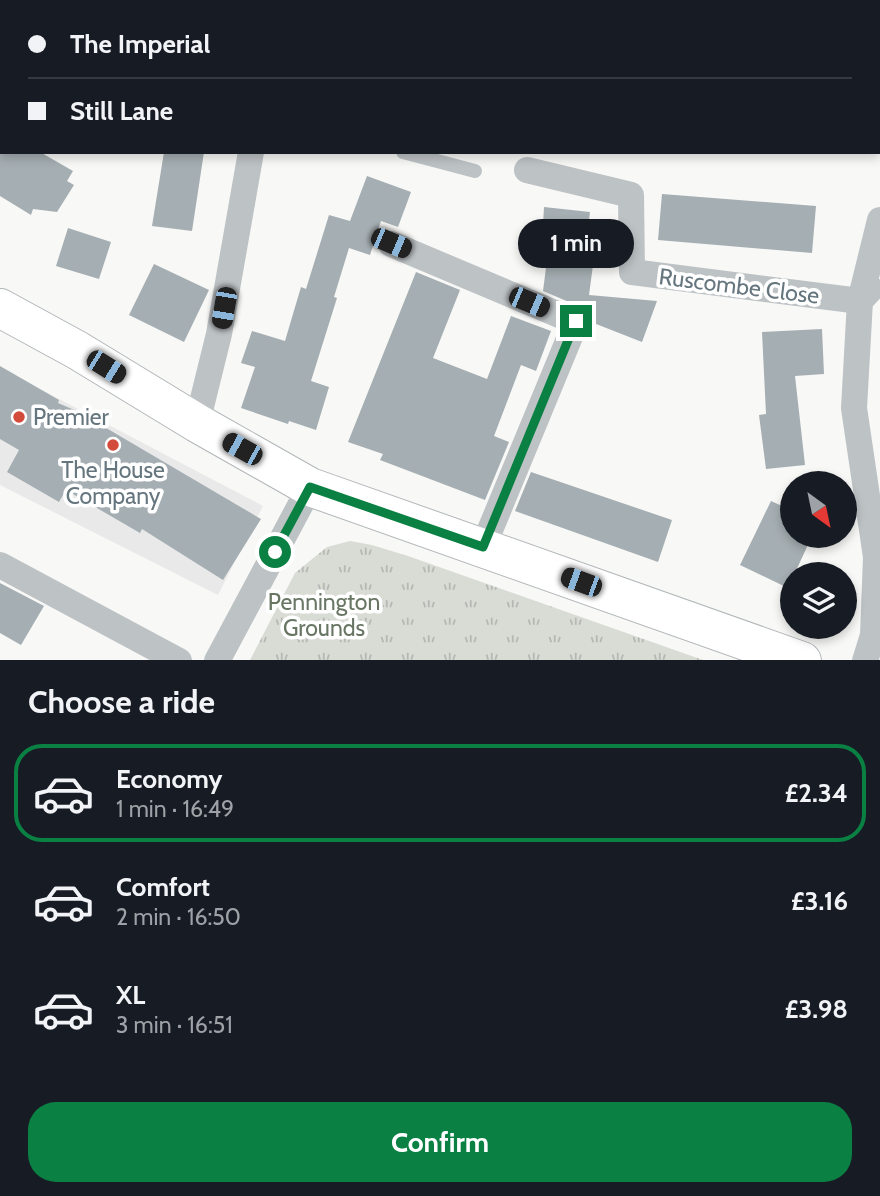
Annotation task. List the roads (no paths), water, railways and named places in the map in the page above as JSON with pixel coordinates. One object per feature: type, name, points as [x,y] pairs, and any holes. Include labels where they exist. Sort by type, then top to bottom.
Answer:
[{"type":"highway","points":[[0,308],[310,487],[802,660]]},
{"type":"street","points":[[197,423],[219,334],[251,154]]},
{"type":"street","name":"Ruscombe Close","points":[[527,170],[631,195],[632,272],[860,301]]},
{"type":"street","points":[[865,660],[876,635],[876,557],[854,408],[860,301],[880,220]]},
{"type":"street","points":[[391,243],[576,321],[483,547]]},
{"type":"street","points":[[860,301],[880,279]]},
{"type":"street","points":[[217,660],[310,487]]},
{"type":"street","points":[[0,565],[179,660]]},
{"type":"lane","points":[[411,154],[475,171]]},
{"type":"place","name":"Premier","points":[[19,417]]},
{"type":"place","name":"The House Company","points":[[113,445]]},
{"type":"park label","name":"Pennington Grounds","points":[[324,615]]}]
